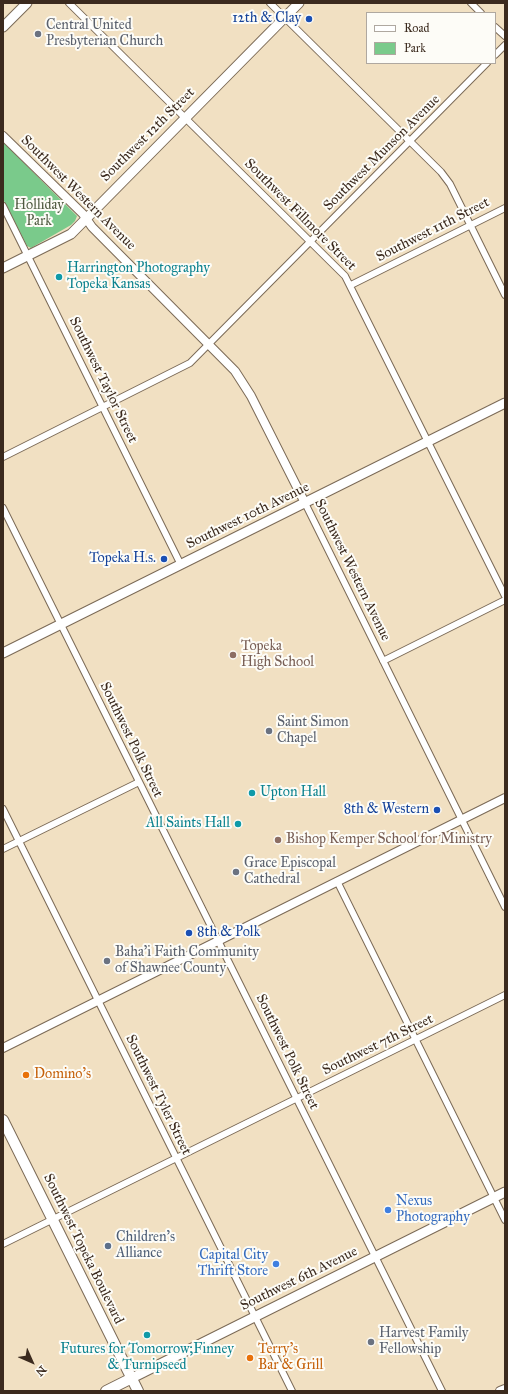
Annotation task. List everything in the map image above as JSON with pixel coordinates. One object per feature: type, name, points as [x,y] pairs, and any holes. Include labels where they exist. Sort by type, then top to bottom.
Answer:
[{"type":"main road","points":[[3,27],[27,3]]},
{"type":"main road","name":"Southwest 12th Street","points":[[3,268],[71,234],[299,3]]},
{"type":"main road","name":"Southwest 10th Avenue","points":[[3,653],[505,403]]},
{"type":"main road","name":"Southwest Topeka Boulevard","points":[[3,1120],[138,1391]]},
{"type":"main road","name":"Southwest 6th Avenue","points":[[106,1391],[505,1192]]},
{"type":"street","name":"Southwest Fillmore Street","points":[[69,3],[310,242],[341,270],[351,285],[505,596]]},
{"type":"street","points":[[270,3],[445,177],[505,295]]},
{"type":"street","points":[[471,3],[480,12]]},
{"type":"street","points":[[496,27],[505,36]]},
{"type":"street","points":[[496,54],[505,45]]},
{"type":"street","name":"Southwest Munson Avenue","points":[[209,344],[486,64]]},
{"type":"street","name":"Southwest Western Avenue","points":[[3,136],[83,214],[85,219],[209,344],[241,379],[305,503],[505,907]]},
{"type":"street","name":"Southwest Taylor Street","points":[[3,206],[181,565]]},
{"type":"street","name":"Southwest 11th Street","points":[[351,285],[505,208]]},
{"type":"street","points":[[3,457],[184,366],[195,359],[209,344]]},
{"type":"street","name":"Southwest Polk Street","points":[[3,508],[442,1391]]},
{"type":"street","points":[[383,661],[505,600]]},
{"type":"street","points":[[3,849],[139,782]]},
{"type":"street","points":[[3,1048],[505,798]]},
{"type":"street","name":"Southwest Tyler Street","points":[[3,809],[292,1391]]},
{"type":"street","points":[[338,881],[505,1220]]},
{"type":"street","name":"Southwest 7th Street","points":[[3,1244],[505,995]]},
{"type":"street","points":[[500,1391],[505,1389]]},
{"type":"green space","name":"Holliday Park","points":[[3,142],[77,216],[71,225],[31,248],[27,246],[3,199]]},
{"type":"place","name":"12th & Clay","points":[[309,19]]},
{"type":"place","name":"Central United Presbyterian Church","points":[[38,34]]},
{"type":"place","name":"Harrington Photography Topeka Kansas","points":[[59,277]]},
{"type":"place","name":"Topeka H.s.","points":[[164,559]]},
{"type":"place","name":"Topeka High School","points":[[233,655]]},
{"type":"place","name":"Saint Simon Chapel","points":[[269,731]]},
{"type":"place","name":"Upton Hall","points":[[252,793]]},
{"type":"place","name":"8th & Western","points":[[437,810]]},
{"type":"place","name":"All Saints Hall","points":[[238,824]]},
{"type":"place","name":"Bishop Kemper School for Ministry","points":[[278,840]]},
{"type":"place","name":"Grace Episcopal Cathedral","points":[[236,872]]},
{"type":"place","name":"8th & Polk","points":[[189,933]]},
{"type":"place","name":"Baha'i Faith Community of Shawnee County","points":[[107,961]]},
{"type":"place","name":"Domino's","points":[[26,1075]]},
{"type":"place","name":"Nexus Photography","points":[[388,1210]]},
{"type":"place","name":"Children’s Alliance","points":[[108,1246]]},
{"type":"place","name":"Capital City Thrift Store","points":[[276,1264]]},
{"type":"place","name":"Futures for Tomorrow;Finney & Turnipseed","points":[[147,1335]]},
{"type":"place","name":"Harvest Family Fellowship","points":[[371,1342]]},
{"type":"place","name":"Terry's Bar & Grill","points":[[250,1358]]}]
